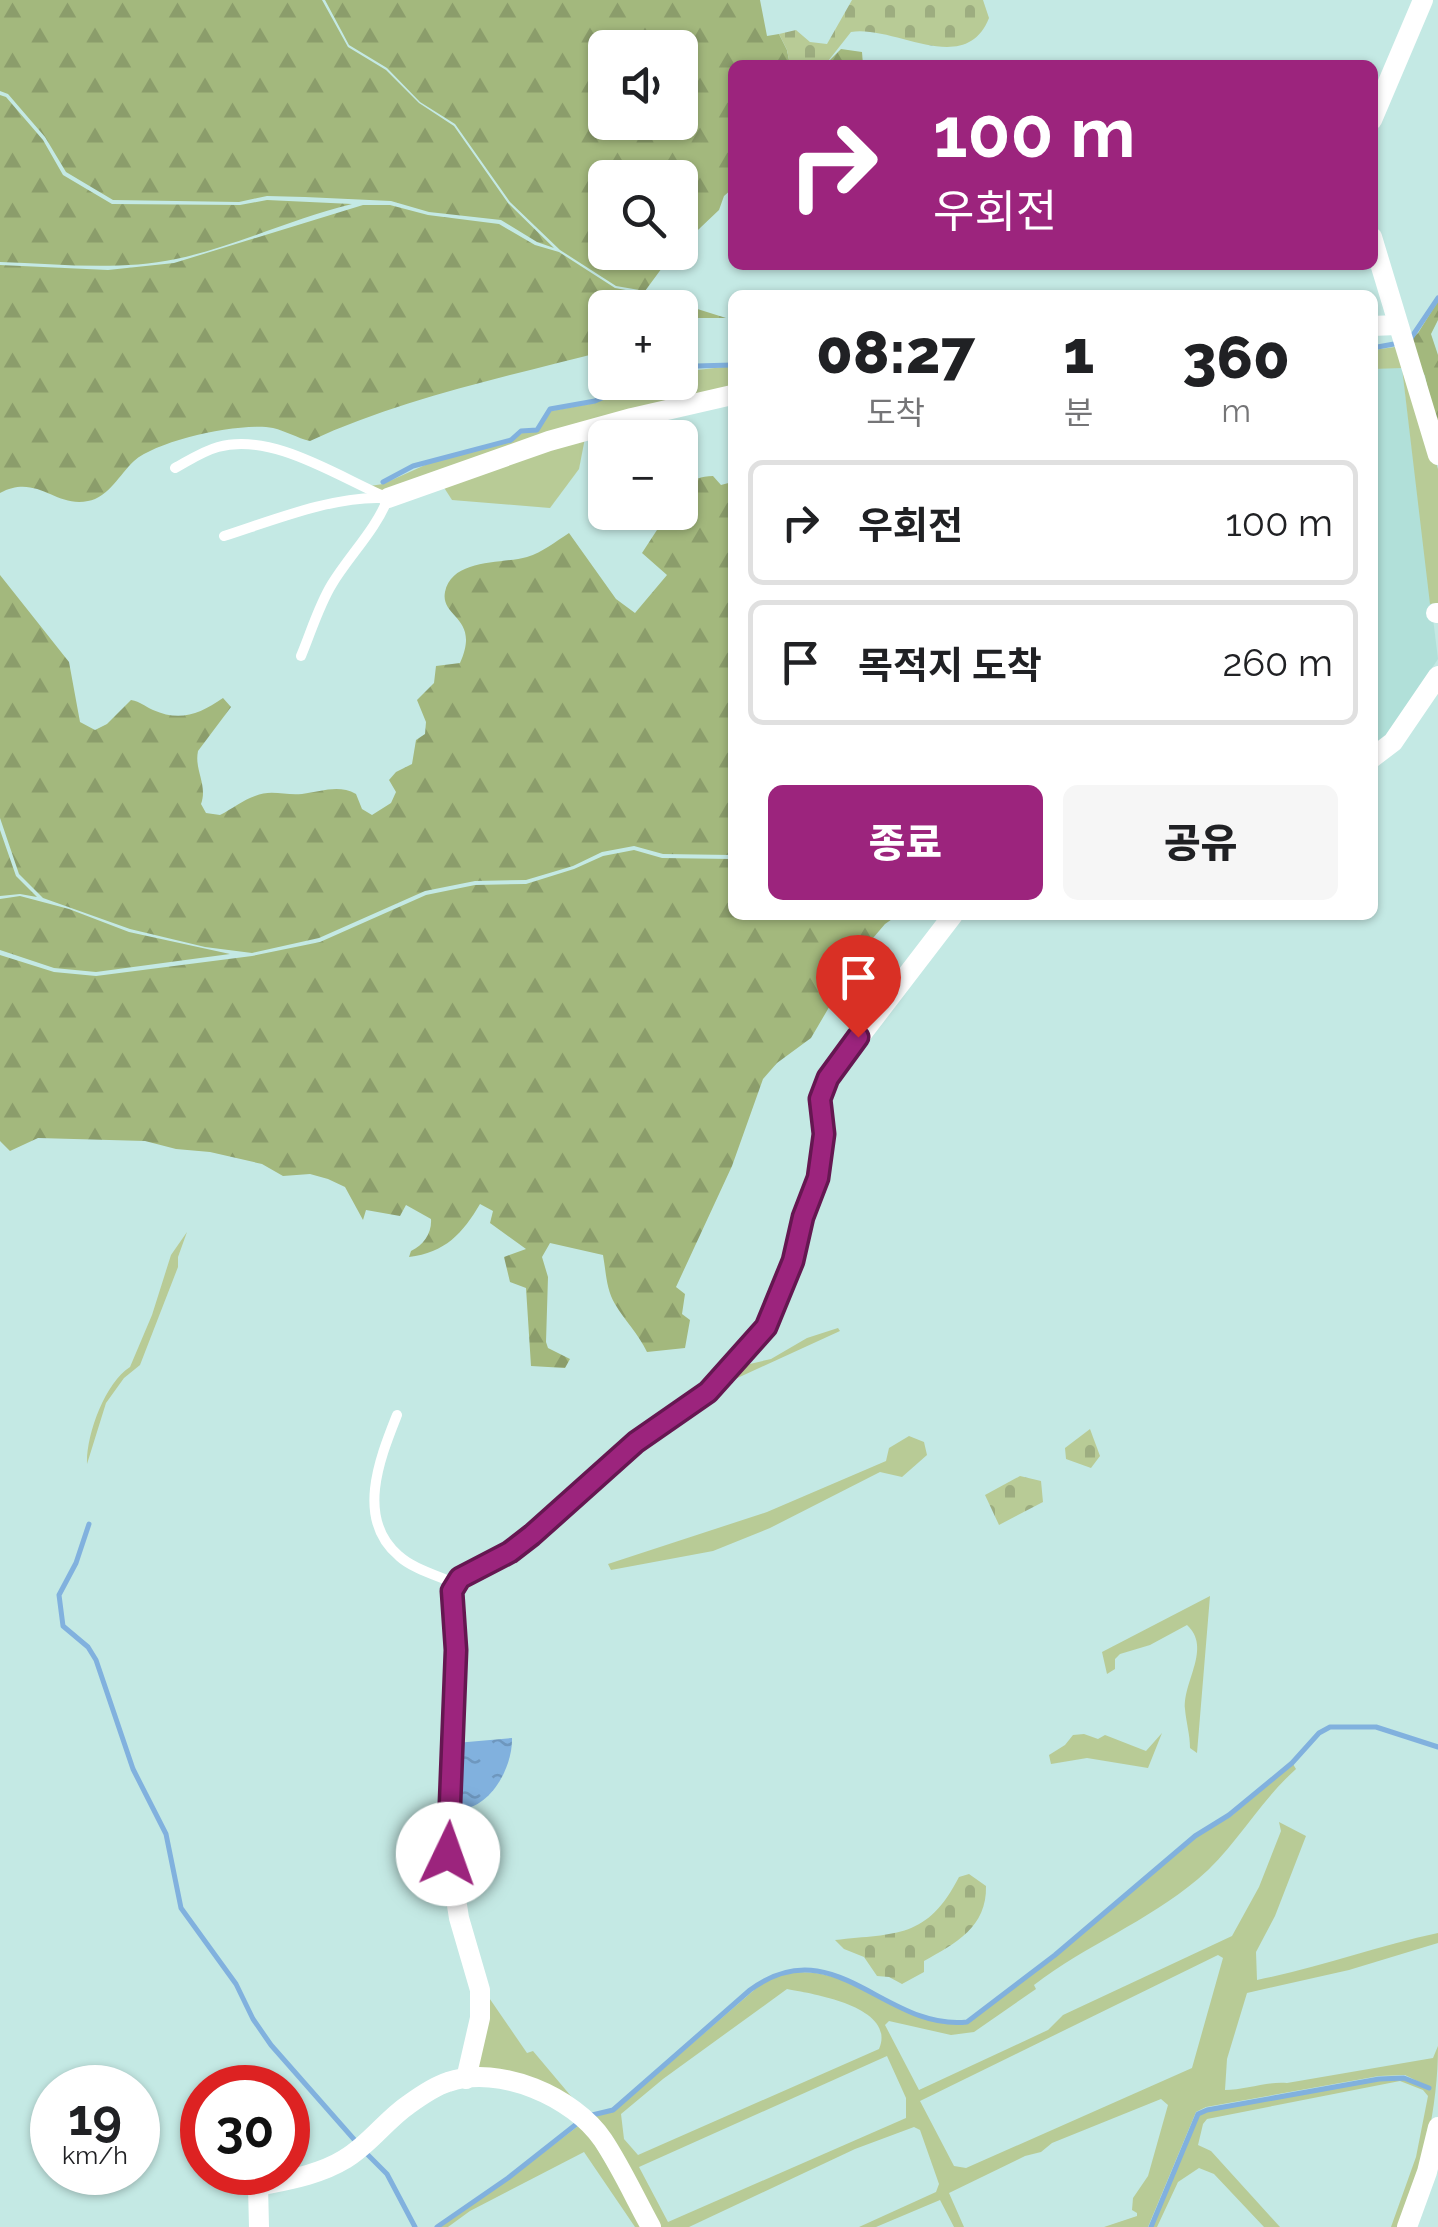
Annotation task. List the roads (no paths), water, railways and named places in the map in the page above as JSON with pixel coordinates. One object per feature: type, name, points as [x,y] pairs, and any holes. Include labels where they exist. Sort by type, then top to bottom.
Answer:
[{"type":"street","points":[[1378,106],[1423,0]]},
{"type":"street","points":[[1378,258],[1438,455]]},
{"type":"street","points":[[1378,326],[1398,325]]},
{"type":"street","points":[[388,498],[548,441],[728,396]]},
{"type":"street","points":[[1378,753],[1393,742],[1438,676]]},
{"type":"street","points":[[466,2079],[480,2018],[480,1990],[448,1854],[456,1650],[452,1591],[460,1578],[510,1552],[636,1442],[708,1392],[766,1327],[793,1261],[803,1217],[818,1178],[824,1134],[820,1099],[828,1078],[950,920]]},
{"type":"street","points":[[310,2173],[346,2159],[407,2105],[448,2082],[505,2079],[550,2095],[584,2119],[603,2140],[651,2227]]},
{"type":"street","points":[[1408,2227],[1438,2128]]},
{"type":"street","points":[[258,2195],[259,2227]]},
{"type":"lane","points":[[175,468],[218,447],[254,446],[298,454],[336,476],[388,498]]},
{"type":"lane","points":[[224,536],[334,505],[388,498]]},
{"type":"lane","points":[[301,656],[329,589],[382,514],[388,498]]},
{"type":"lane","points":[[396,1415],[374,1486],[380,1531],[399,1557],[456,1584]]},
{"type":"water","points":[[512,1738],[508,1762],[488,1796],[478,1804],[454,1809],[456,1743]]},
{"type":"waterway","points":[[1411,338],[1438,298]]},
{"type":"waterway","points":[[1378,347],[1394,344]]},
{"type":"waterway","points":[[698,366],[728,365]]},
{"type":"waterway","points":[[383,482],[413,466],[511,440],[521,431],[537,430],[550,409],[597,400]]},
{"type":"waterway","points":[[89,1524],[76,1563],[59,1595],[63,1626],[88,1647],[96,1660],[133,1769],[166,1834],[181,1908],[236,1984],[271,2045],[359,2145]]},
{"type":"waterway","points":[[588,2116],[613,2110],[750,1990],[780,1974],[808,1970],[834,1975],[910,2012],[938,2021],[967,2022],[1055,1955],[1195,1836],[1229,1815],[1292,1763],[1319,1733],[1330,1727],[1376,1727],[1438,1747]]},
{"type":"waterway","points":[[1151,2227],[1198,2114],[1379,2079],[1404,2078],[1429,2088]]},
{"type":"waterway","points":[[437,2227],[579,2122]]},
{"type":"waterway","points":[[366,2153],[387,2174],[415,2227]]}]
